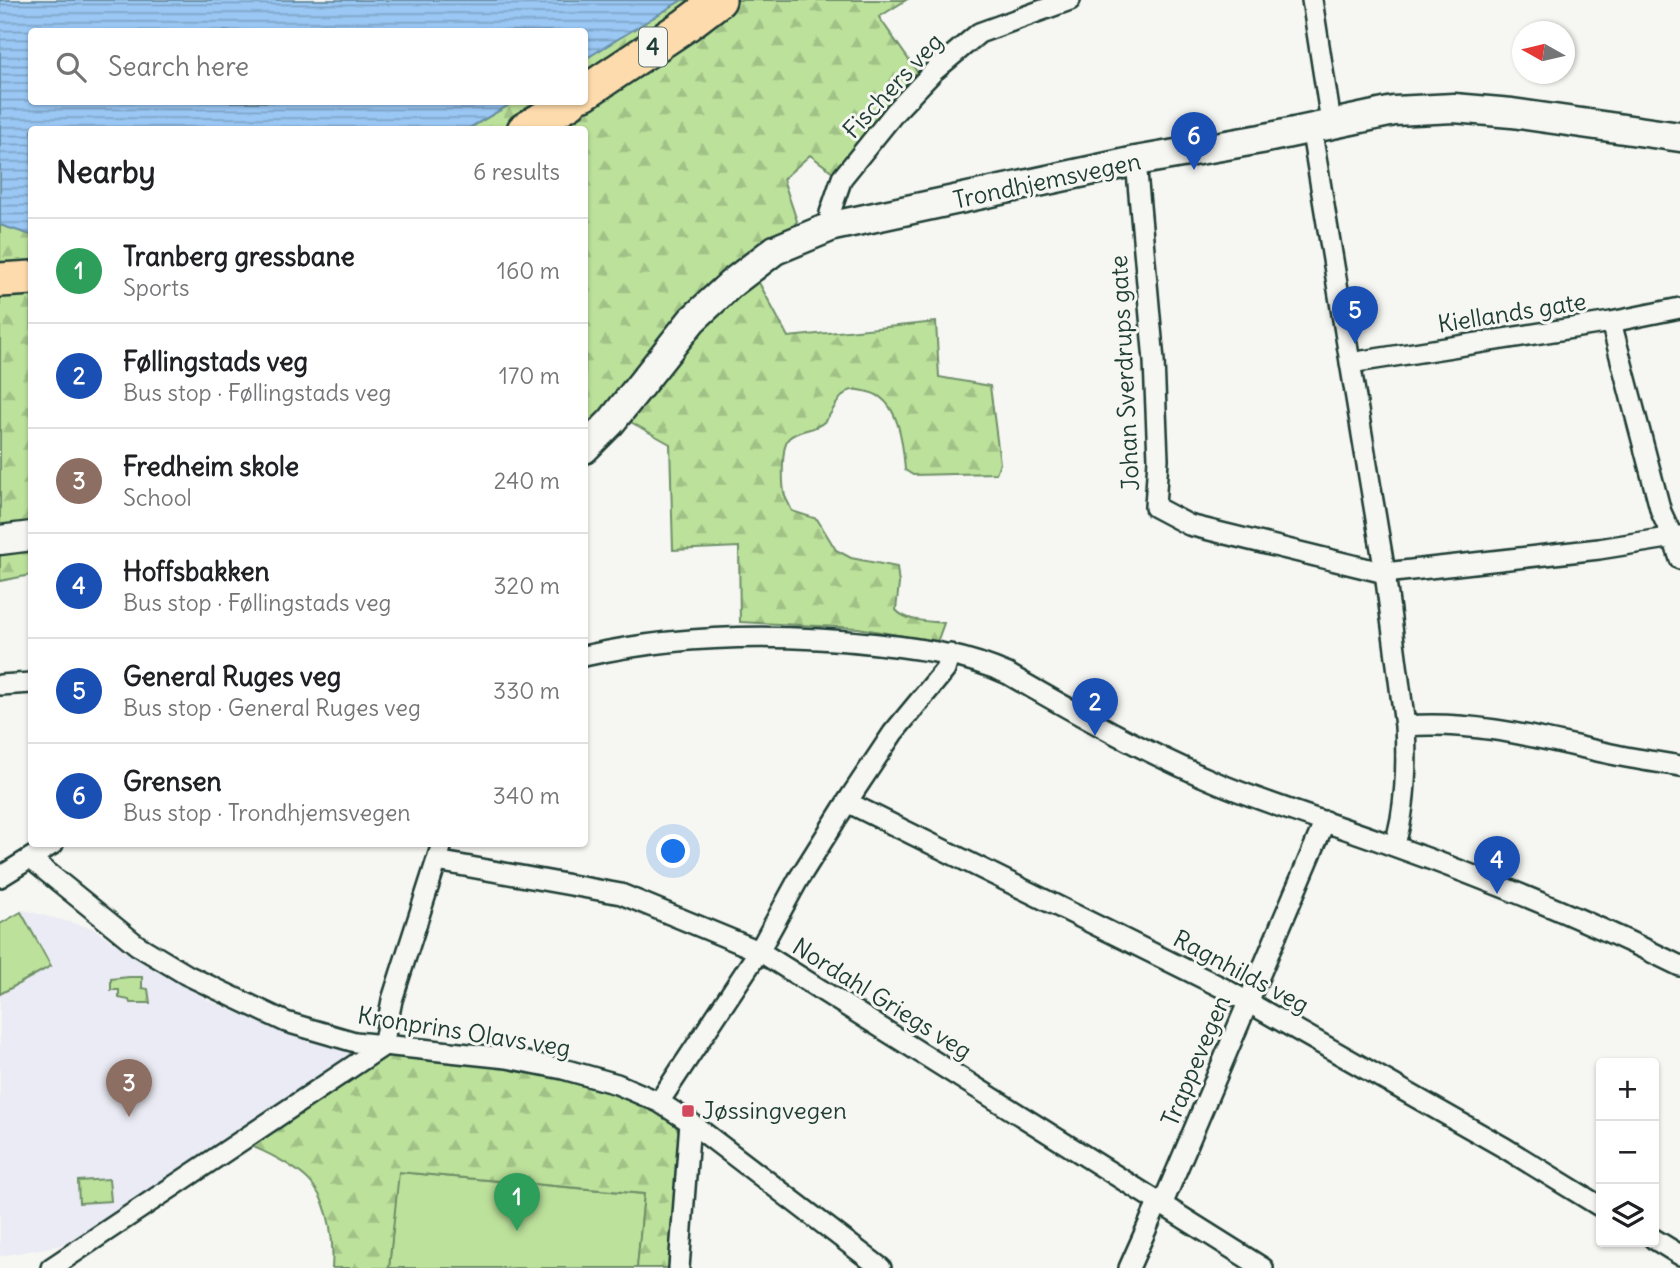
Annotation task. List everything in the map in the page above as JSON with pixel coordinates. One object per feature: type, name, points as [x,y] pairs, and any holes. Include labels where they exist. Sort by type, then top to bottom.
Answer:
[{"type":"highway","name":"4","points":[[588,90],[719,0]]},
{"type":"highway","points":[[531,126],[565,105]]},
{"type":"highway","points":[[0,280],[28,278]]},
{"type":"main road","name":"Trondhjemsvegen","points":[[588,445],[611,422],[692,320],[732,283],[775,250],[833,226],[1136,161],[1394,111],[1454,108],[1512,113],[1680,137]]},
{"type":"main road","points":[[0,540],[28,536]]},
{"type":"street","name":"Fischers veg","points":[[833,226],[830,213],[842,178],[896,111],[934,71],[979,33],[1070,0]]},
{"type":"street","points":[[1312,0],[1321,125],[1350,363],[1385,573],[1405,726],[1401,822],[1394,846]]},
{"type":"street","name":"Johan Sverdrups gate","points":[[1136,161],[1154,361],[1158,459],[1155,507],[1189,525],[1385,573],[1677,537]]},
{"type":"street","name":"Kiellands gate","points":[[1350,363],[1611,323],[1680,308]]},
{"type":"street","points":[[1611,323],[1661,512],[1677,537],[1680,559]]},
{"type":"street","points":[[588,655],[670,640],[758,637],[849,641],[950,654],[1008,674],[1104,729],[1223,785],[1537,901],[1680,965]]},
{"type":"street","points":[[659,1102],[759,951],[798,880],[847,802],[892,733],[945,670],[950,654]]},
{"type":"street","points":[[0,685],[28,683]]},
{"type":"street","points":[[1405,726],[1428,724],[1500,729],[1616,755],[1680,766]]},
{"type":"street","name":"Ragnhilds veg","points":[[847,802],[1248,1002],[1505,1148],[1596,1204]]},
{"type":"street","name":"Trappevegen","points":[[1129,1268],[1160,1204],[1313,855],[1325,821]]},
{"type":"street","points":[[0,877],[49,847]]},
{"type":"street","points":[[51,1268],[383,1046],[393,1000],[439,852]]},
{"type":"street","name":"Nordahl Griegs veg","points":[[439,852],[621,894],[759,951],[1263,1268]]},
{"type":"street","name":"Kronprins Olavs veg","points":[[31,859],[137,945],[187,975],[286,1022],[355,1042],[507,1058],[563,1069],[617,1084],[659,1102],[690,1122],[881,1268]]},
{"type":"street","points":[[679,1268],[690,1122]]},
{"type":"street","points":[[1659,1242],[1680,1255]]},
{"type":"shaded area","points":[[23,910],[92,928],[212,1002],[351,1053],[73,1243],[0,1256],[0,923]]},
{"type":"green space","points":[[682,0],[906,0],[879,17],[920,76],[845,181],[810,155],[783,179],[797,221],[756,277],[788,337],[936,322],[939,377],[990,386],[1000,463],[996,473],[913,475],[905,470],[901,435],[893,412],[878,396],[857,390],[843,395],[820,425],[797,433],[786,442],[784,491],[792,511],[817,519],[836,550],[851,558],[897,567],[899,584],[896,610],[912,619],[944,623],[937,642],[858,628],[740,622],[739,547],[673,550],[670,444],[618,415],[588,428],[588,126],[474,126],[509,105],[588,105],[588,57]]},
{"type":"green space","points":[[0,225],[28,234],[28,576],[0,581]]},
{"type":"green space","points":[[21,912],[51,966],[0,994],[0,924]]},
{"type":"green space","points":[[142,977],[142,988],[148,989],[150,1003],[130,1003],[129,1000],[119,998],[119,990],[111,990],[111,979]]},
{"type":"green space","points":[[368,1054],[525,1064],[657,1096],[689,1148],[683,1268],[637,1268],[644,1194],[399,1172],[389,1268],[332,1268],[330,1226],[315,1188],[291,1167],[269,1154],[239,1142]]},
{"type":"green space","points":[[398,1172],[644,1194],[637,1268],[389,1268]]},
{"type":"green space","points":[[109,1179],[111,1201],[79,1203],[78,1181]]},
{"type":"water","points":[[0,0],[682,0],[588,57],[588,28],[28,28],[28,105],[509,105],[472,126],[28,126],[28,234],[0,225]]},
{"type":"place","name":"Grensen","points":[[1194,170]]},
{"type":"place","name":"General Ruges veg","points":[[1355,344]]},
{"type":"place","name":"Føllingstads veg","points":[[1095,736]]},
{"type":"place","name":"Hoffsbakken","points":[[1497,894]]},
{"type":"place","name":"Jøssingvegen","points":[[688,1111]]},
{"type":"place","name":"Fredheim skole","points":[[129,1117]]},
{"type":"place","name":"Tranberg gressbane","points":[[517,1231]]}]
